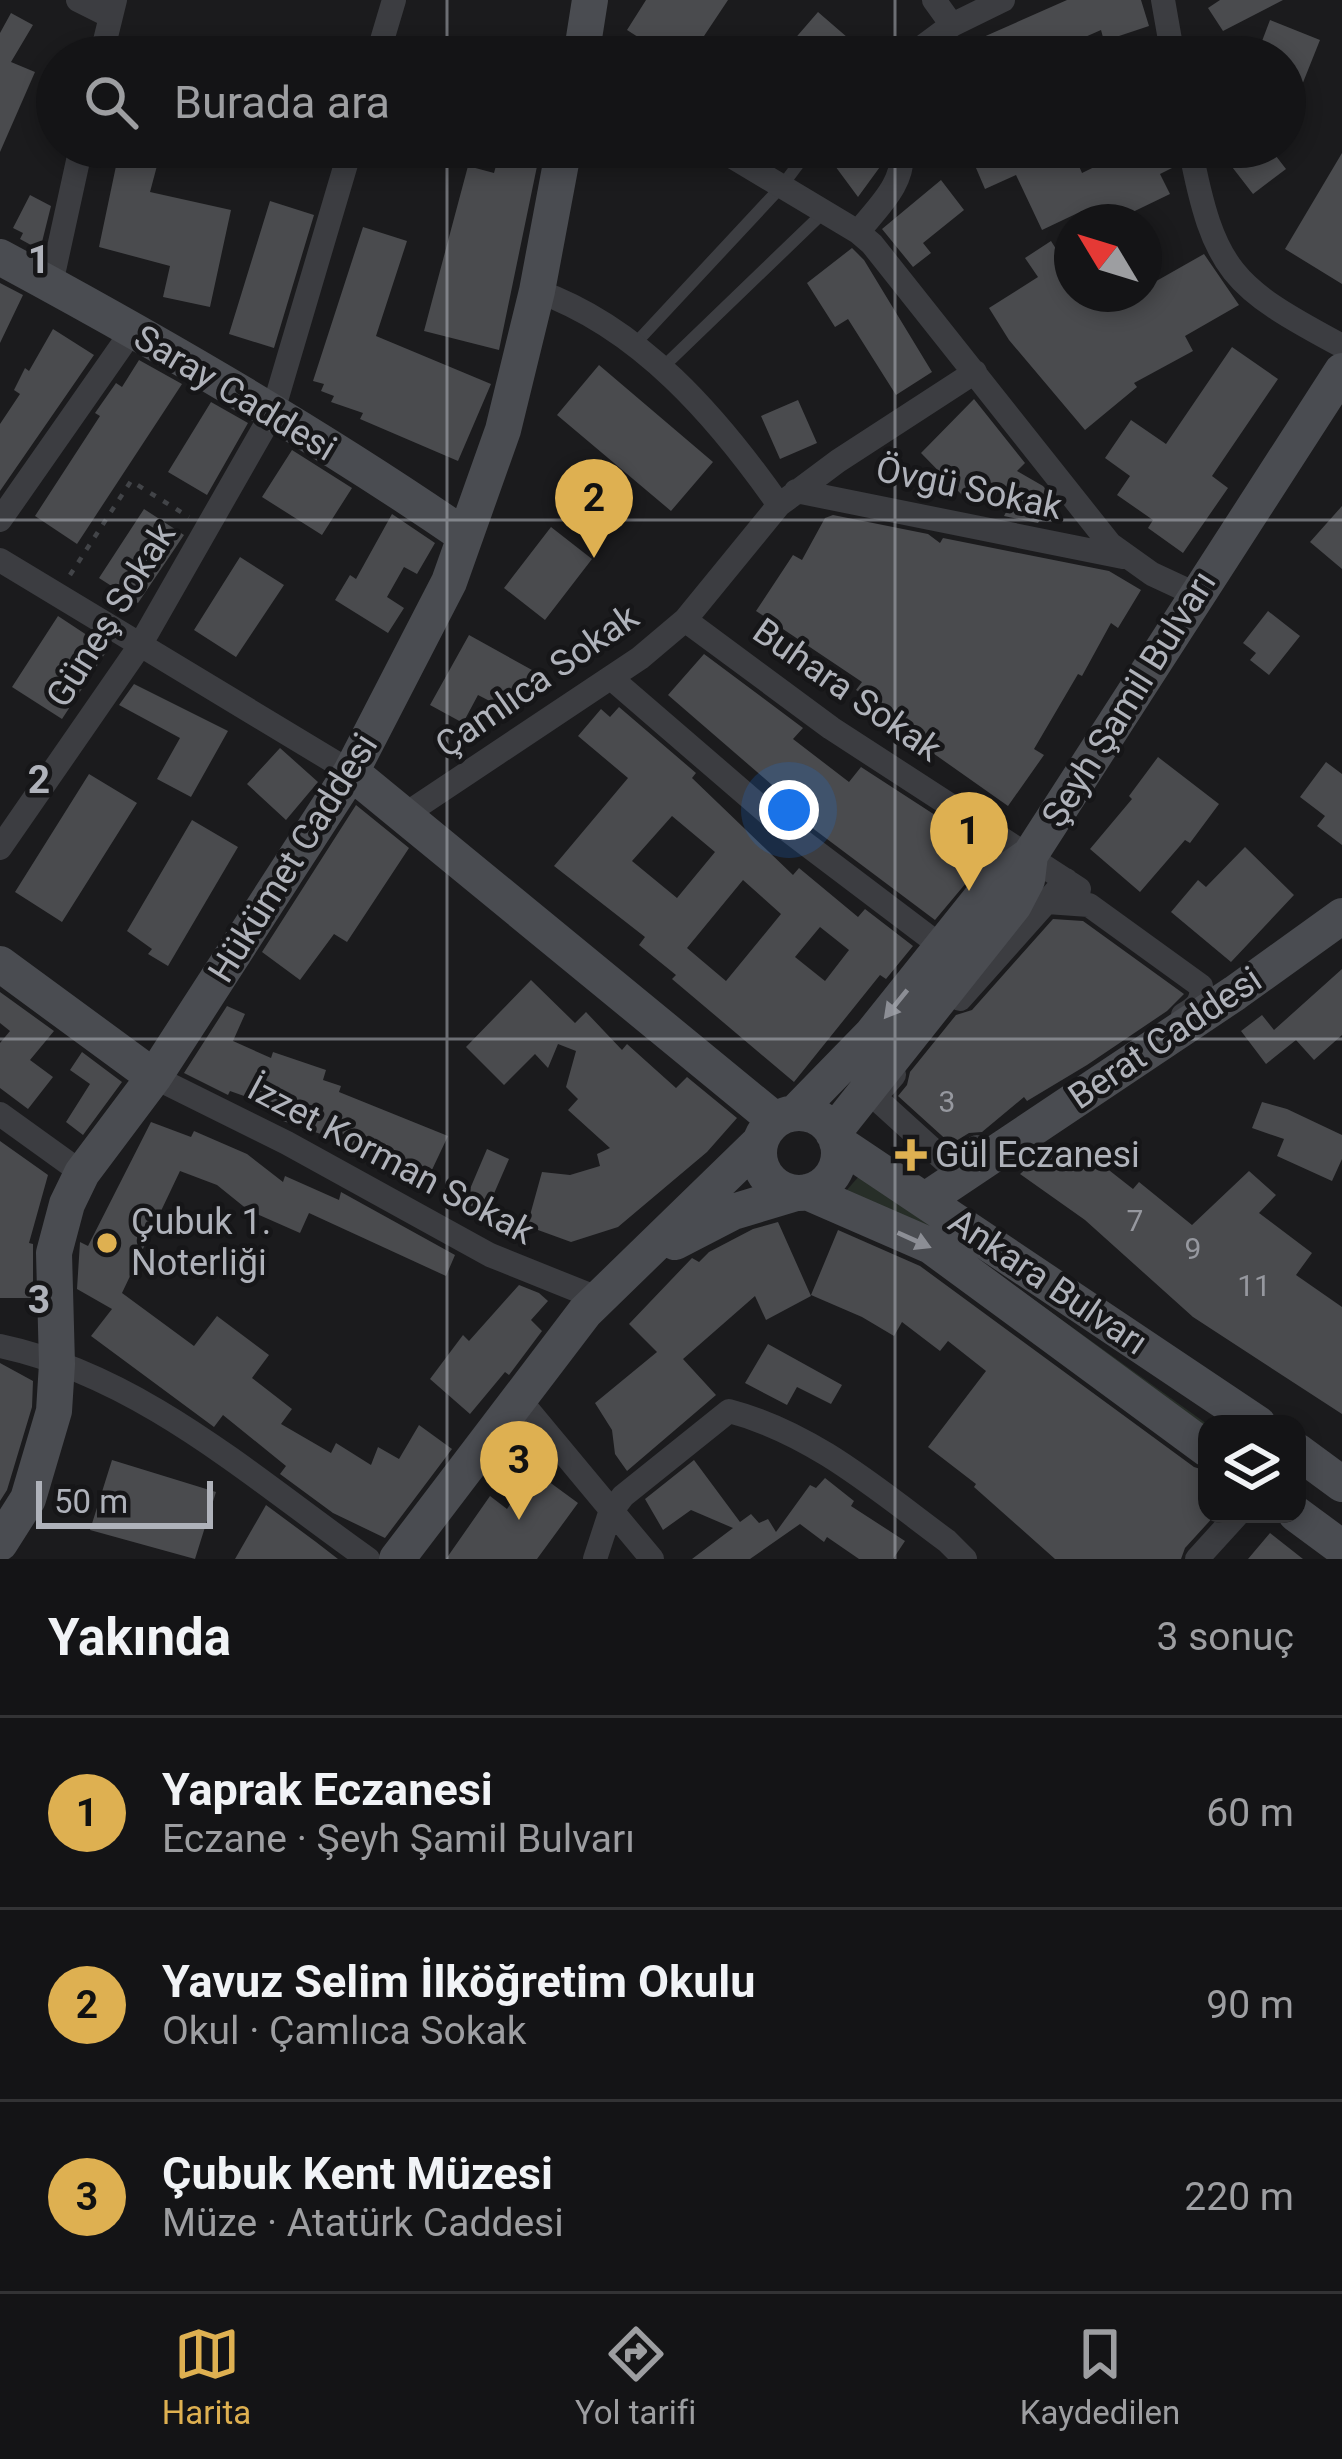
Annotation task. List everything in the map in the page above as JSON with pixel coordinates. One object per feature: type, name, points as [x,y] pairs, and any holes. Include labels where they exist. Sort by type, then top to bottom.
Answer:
[{"type":"main road","points":[[584,36],[590,0]]},
{"type":"main road","name":"Hükümet Caddesi","points":[[0,1544],[28,1499],[54,1412],[54,1253],[59,1225],[82,1173],[154,1077],[351,772],[449,581],[503,430],[537,291],[560,168]]},
{"type":"main road","name":"Saray Caddesi","points":[[0,256],[402,492],[465,536]]},
{"type":"main road","name":"Şeyh Şamil Bulvarı","points":[[397,1559],[597,1298],[872,1034],[997,879],[1030,856],[1342,371]]},
{"type":"main road","points":[[351,772],[777,1125]]},
{"type":"main road","points":[[835,1137],[1014,905],[1027,880],[1030,856]]},
{"type":"main road","name":"Berat Caddesi","points":[[927,1199],[1342,916]]},
{"type":"main road","points":[[0,964],[154,1077]]},
{"type":"main road","points":[[625,1271],[733,1212],[802,1192],[829,1178],[838,1155],[835,1137],[817,1117],[777,1125]]},
{"type":"main road","points":[[777,1125],[763,1170],[782,1189],[802,1192]]},
{"type":"main road","name":"Ankara Bulvarı","points":[[835,1137],[1245,1415]]},
{"type":"main road","name":"Ankara Bulvarı","points":[[802,1192],[931,1246],[1198,1442]]},
{"type":"main road","points":[[1306,1458],[1342,1484]]},
{"type":"main road","points":[[1306,1522],[1341,1548]]},
{"type":"street","points":[[77,0],[113,8]]},
{"type":"street","points":[[383,36],[394,0]]},
{"type":"street","points":[[934,0],[952,25]]},
{"type":"street","points":[[937,36],[1003,0]]},
{"type":"street","points":[[1163,0],[1169,36]]},
{"type":"street","points":[[52,284],[77,168]]},
{"type":"street","name":"Güneş Sokak","points":[[0,848],[139,646],[272,414],[345,168]]},
{"type":"street","points":[[752,168],[858,232],[1100,532],[1127,558],[1196,594]]},
{"type":"street","points":[[858,232],[895,185],[901,168]]},
{"type":"street","points":[[1194,168],[1204,218],[1238,277],[1279,312],[1342,346]]},
{"type":"street","points":[[537,291],[563,300],[660,369],[788,498]]},
{"type":"street","points":[[0,520],[131,331]]},
{"type":"street","name":"Çamlıca Sokak","points":[[406,814],[611,678],[685,620],[788,498],[975,372]]},
{"type":"street","name":"Övgü Sokak","points":[[788,498],[1127,558]]},
{"type":"street","points":[[0,560],[351,772]]},
{"type":"street","name":"Buhara Sokak","points":[[685,620],[831,728],[1235,993]]},
{"type":"street","points":[[611,678],[786,829],[942,947]]},
{"type":"street","points":[[1047,902],[1089,905],[1201,986],[1202,996],[1197,1007],[953,1163],[944,1160],[879,1101],[880,1091],[1066,880]]},
{"type":"street","name":"İzzet Korman Sokak","points":[[154,1077],[287,1143],[490,1255],[597,1298]]},
{"type":"street","points":[[0,1114],[82,1173]]},
{"type":"street","points":[[0,1346],[98,1379],[180,1424],[368,1559]]},
{"type":"street","points":[[518,1399],[652,1559]]},
{"type":"street","points":[[595,1559],[610,1514],[623,1496],[729,1411],[772,1422],[814,1445],[947,1540],[964,1559]]},
{"type":"street","points":[[1197,1559],[1230,1523]]},
{"type":"lane","points":[[632,346],[795,168]]},
{"type":"lane","points":[[660,369],[824,212]]},
{"type":"path","points":[[57,595],[130,481],[208,529]]},
{"type":"shaded area","points":[[860,1175],[1198,1418],[1198,1425],[845,1192]]},
{"type":"building","points":[[646,0],[728,0],[704,36],[636,36],[627,30]]},
{"type":"building","points":[[1067,0],[1141,0],[1149,26],[1119,36],[1103,36],[1101,30],[1087,36],[986,36]]},
{"type":"building","points":[[1220,0],[1283,0],[1223,31],[1208,8]]},
{"type":"building","points":[[818,12],[846,36],[797,36]]},
{"type":"building","points":[[11,13],[33,25],[11,62],[35,72],[0,152],[0,33]]},
{"type":"building","points":[[1270,20],[1320,40],[1306,75],[1306,36],[1264,36]]},
{"type":"building","points":[[1342,153],[1342,284],[1285,249]]},
{"type":"building","points":[[116,168],[156,168],[150,192],[231,210],[210,307],[163,297],[170,266],[99,247]]},
{"type":"building","points":[[467,168],[494,173],[495,168],[537,168],[499,350],[424,331]]},
{"type":"building","points":[[837,168],[879,168],[858,197]]},
{"type":"building","points":[[976,168],[1080,168],[1082,173],[1092,168],[1172,168],[1160,174],[1170,194],[1149,204],[1054,204],[1054,224],[1042,230],[1016,175],[985,189]]},
{"type":"building","points":[[1233,168],[1285,168],[1286,169],[1253,194]]},
{"type":"building","points":[[941,180],[964,210],[923,243],[931,253],[913,267],[882,229]]},
{"type":"building","points":[[30,195],[51,206],[40,250],[20,239],[23,233],[13,228]]},
{"type":"building","points":[[270,201],[314,215],[274,348],[229,334]]},
{"type":"building","points":[[363,227],[407,241],[376,336],[491,384],[458,461],[360,419],[363,413],[331,402],[334,396],[321,391],[324,384],[313,381]]},
{"type":"building","points":[[1051,241],[1054,246],[1054,312],[1162,312],[1162,278],[1204,254],[1239,305],[1185,336],[1193,351],[1134,383],[1137,387],[1085,430],[1009,340],[989,308],[1038,277],[1025,258]]},
{"type":"building","points":[[852,248],[932,372],[896,395],[848,319],[835,327],[807,283]]},
{"type":"building","points":[[0,283],[23,295],[0,343]]},
{"type":"building","points":[[53,329],[94,355],[0,491],[0,424],[20,394],[14,390],[25,368],[29,371]]},
{"type":"building","points":[[1232,347],[1278,379],[1212,476],[1228,488],[1183,553],[1148,528],[1153,520],[1117,495],[1130,476],[1105,458],[1131,420],[1166,444]]},
{"type":"building","points":[[139,360],[182,384],[77,544],[35,516],[100,416],[95,413],[116,383],[122,387]]},
{"type":"building","points":[[599,365],[713,462],[671,511],[557,415]]},
{"type":"building","points":[[974,399],[1025,463],[1017,471],[1043,486],[1053,498],[1038,523],[1004,516],[1016,493],[963,496],[921,453]]},
{"type":"building","points":[[798,400],[817,443],[780,459],[761,416]]},
{"type":"building","points":[[211,402],[248,423],[207,495],[168,472]]},
{"type":"building","points":[[292,450],[352,488],[322,535],[262,497]]},
{"type":"building","points":[[1342,506],[1342,569],[1310,542]]},
{"type":"building","points":[[144,509],[184,535],[138,603],[99,578]]},
{"type":"building","points":[[392,514],[435,543],[417,574],[404,567],[387,597],[404,608],[388,633],[335,600],[350,575],[356,579]]},
{"type":"building","points":[[833,515],[928,534],[940,543],[943,538],[1109,571],[1141,590],[1118,628],[1111,623],[1082,676],[1078,674],[1034,749],[1044,755],[1008,806],[930,751],[935,744],[856,690],[862,682],[756,611],[793,555],[802,560],[825,518]]},
{"type":"building","points":[[551,527],[592,559],[545,620],[504,588]]},
{"type":"building","points":[[240,557],[284,585],[236,657],[194,630]]},
{"type":"building","points":[[1268,611],[1300,636],[1269,675],[1250,660],[1256,653],[1243,643]]},
{"type":"building","points":[[58,616],[108,649],[62,719],[12,687]]},
{"type":"building","points":[[469,635],[532,670],[509,711],[478,695],[463,723],[430,705]]},
{"type":"building","points":[[704,654],[803,728],[793,739],[849,782],[861,767],[992,852],[935,920],[815,830],[775,796],[779,791],[668,695]]},
{"type":"building","points":[[134,684],[228,731],[191,797],[157,779],[180,738],[119,705]]},
{"type":"building","points":[[619,707],[696,773],[692,778],[793,875],[799,868],[858,917],[865,909],[913,946],[886,979],[880,975],[794,1082],[672,979],[676,975],[639,945],[645,937],[554,866],[628,778],[578,736],[601,709],[610,717]],"holes":[[[672,816],[715,852],[677,898],[632,861]],[[743,880],[781,914],[726,981],[687,948]],[[820,927],[849,950],[825,981],[795,957]]]},
{"type":"building","points":[[280,748],[318,782],[286,820],[247,784]]},
{"type":"building","points":[[1158,757],[1219,804],[1190,843],[1185,840],[1140,892],[1090,849],[1132,799],[1129,796]]},
{"type":"building","points":[[1326,762],[1342,774],[1342,845],[1317,826],[1325,816],[1300,797]]},
{"type":"building","points":[[89,774],[137,803],[62,922],[15,892]]},
{"type":"building","points":[[356,805],[409,848],[347,942],[334,934],[300,980],[262,952]]},
{"type":"building","points":[[192,820],[238,847],[168,966],[148,954],[152,949],[127,931]]},
{"type":"building","points":[[1245,847],[1294,895],[1231,962],[1171,912],[1198,880],[1206,887]]},
{"type":"building","points":[[1053,919],[1083,921],[1184,994],[1167,1011],[1087,1065],[1027,1101],[1024,1097],[982,1132],[969,1133],[951,1144],[898,1096],[910,1072],[956,1015],[972,1010]]},
{"type":"building","points":[[1342,969],[1342,1035],[1314,1060],[1296,1040],[1266,1064],[1241,1031],[1262,1015],[1274,1030]]},
{"type":"building","points":[[531,980],[575,1023],[586,1012],[622,1050],[627,1044],[676,1088],[687,1077],[737,1118],[707,1152],[618,1227],[571,1242],[527,1226],[542,1172],[570,1175],[600,1166],[597,1154],[610,1148],[568,1110],[578,1099],[566,1087],[576,1051],[558,1044],[548,1068],[535,1054],[504,1085],[466,1047]]},
{"type":"building","points":[[0,992],[54,1031],[30,1060],[53,1077],[28,1109],[0,1088],[0,1043],[10,1031],[0,1023]]},
{"type":"building","points":[[227,1006],[245,1014],[233,1041],[271,1058],[273,1052],[326,1070],[323,1080],[341,1086],[339,1092],[448,1136],[430,1174],[374,1150],[370,1159],[337,1144],[338,1140],[283,1121],[286,1111],[230,1091],[228,1095],[184,1073]]},
{"type":"building","points":[[82,1052],[122,1082],[83,1135],[66,1122],[90,1084],[70,1070]]},
{"type":"building","points":[[1262,1102],[1342,1135],[1342,1159],[1332,1181],[1277,1156],[1284,1139],[1252,1128]]},
{"type":"building","points":[[151,1122],[191,1137],[194,1131],[247,1154],[283,1182],[285,1176],[339,1200],[341,1192],[455,1255],[446,1276],[309,1213],[300,1233],[248,1210],[217,1185],[180,1171],[122,1293],[194,1346],[217,1316],[269,1355],[252,1378],[292,1409],[281,1424],[331,1453],[336,1443],[371,1465],[378,1447],[399,1459],[419,1425],[452,1449],[385,1538],[333,1513],[280,1474],[286,1466],[223,1415],[214,1427],[91,1336],[112,1309],[77,1289],[80,1242],[88,1246]]},
{"type":"building","points":[[0,1141],[48,1175],[29,1243],[33,1244],[33,1298],[0,1298]]},
{"type":"building","points":[[1077,1145],[1133,1189],[1139,1182],[1192,1225],[1249,1171],[1276,1195],[1259,1213],[1312,1253],[1296,1275],[1342,1307],[1342,1414],[1193,1317],[1085,1220],[1020,1174],[1052,1146],[1067,1158]]},
{"type":"building","points":[[487,1149],[509,1159],[486,1212],[464,1203]]},
{"type":"building","points":[[778,1222],[811,1296],[766,1320],[755,1296],[683,1359],[716,1395],[627,1471],[615,1454],[612,1430],[595,1403],[657,1352],[629,1324],[692,1258],[699,1262],[753,1229]]},
{"type":"building","points":[[838,1230],[920,1266],[1198,1468],[1198,1523],[1208,1523],[1181,1559],[1055,1559],[976,1484],[928,1447],[986,1371],[948,1341],[940,1351],[902,1322],[894,1336],[811,1295]]},
{"type":"building","points":[[519,1285],[548,1301],[531,1320],[542,1331],[509,1375],[505,1372],[470,1414],[430,1379],[463,1335],[469,1341]]},
{"type":"building","points":[[768,1344],[842,1385],[831,1404],[797,1387],[787,1405],[745,1383]]},
{"type":"building","points":[[0,1363],[33,1381],[32,1407],[0,1501]]},
{"type":"building","points":[[112,1460],[216,1492],[195,1559],[90,1530]]},
{"type":"building","points":[[694,1460],[740,1522],[751,1514],[759,1523],[768,1519],[776,1532],[810,1485],[816,1488],[825,1478],[854,1501],[851,1506],[905,1541],[893,1559],[859,1559],[800,1524],[750,1559],[692,1559],[733,1528],[691,1510],[663,1530],[645,1499]]},
{"type":"building","points":[[533,1470],[578,1503],[537,1559],[446,1559],[490,1496],[507,1509]]},
{"type":"building","points":[[266,1505],[316,1542],[338,1559],[235,1559]]},
{"type":"building","points":[[1270,1533],[1303,1559],[1248,1559]]},
{"type":"place","name":"Yavuz Selim İlköğretim Okulu","points":[[594,558]]},
{"type":"place","name":"Yaprak Eczanesi","points":[[969,891]]},
{"type":"place","name":"Gül Eczanesi","points":[[911,1155]]},
{"type":"place","name":"Çubuk 1. Noterliği","points":[[107,1243]]},
{"type":"place","name":"Çubuk Kent Müzesi","points":[[519,1520]]}]
